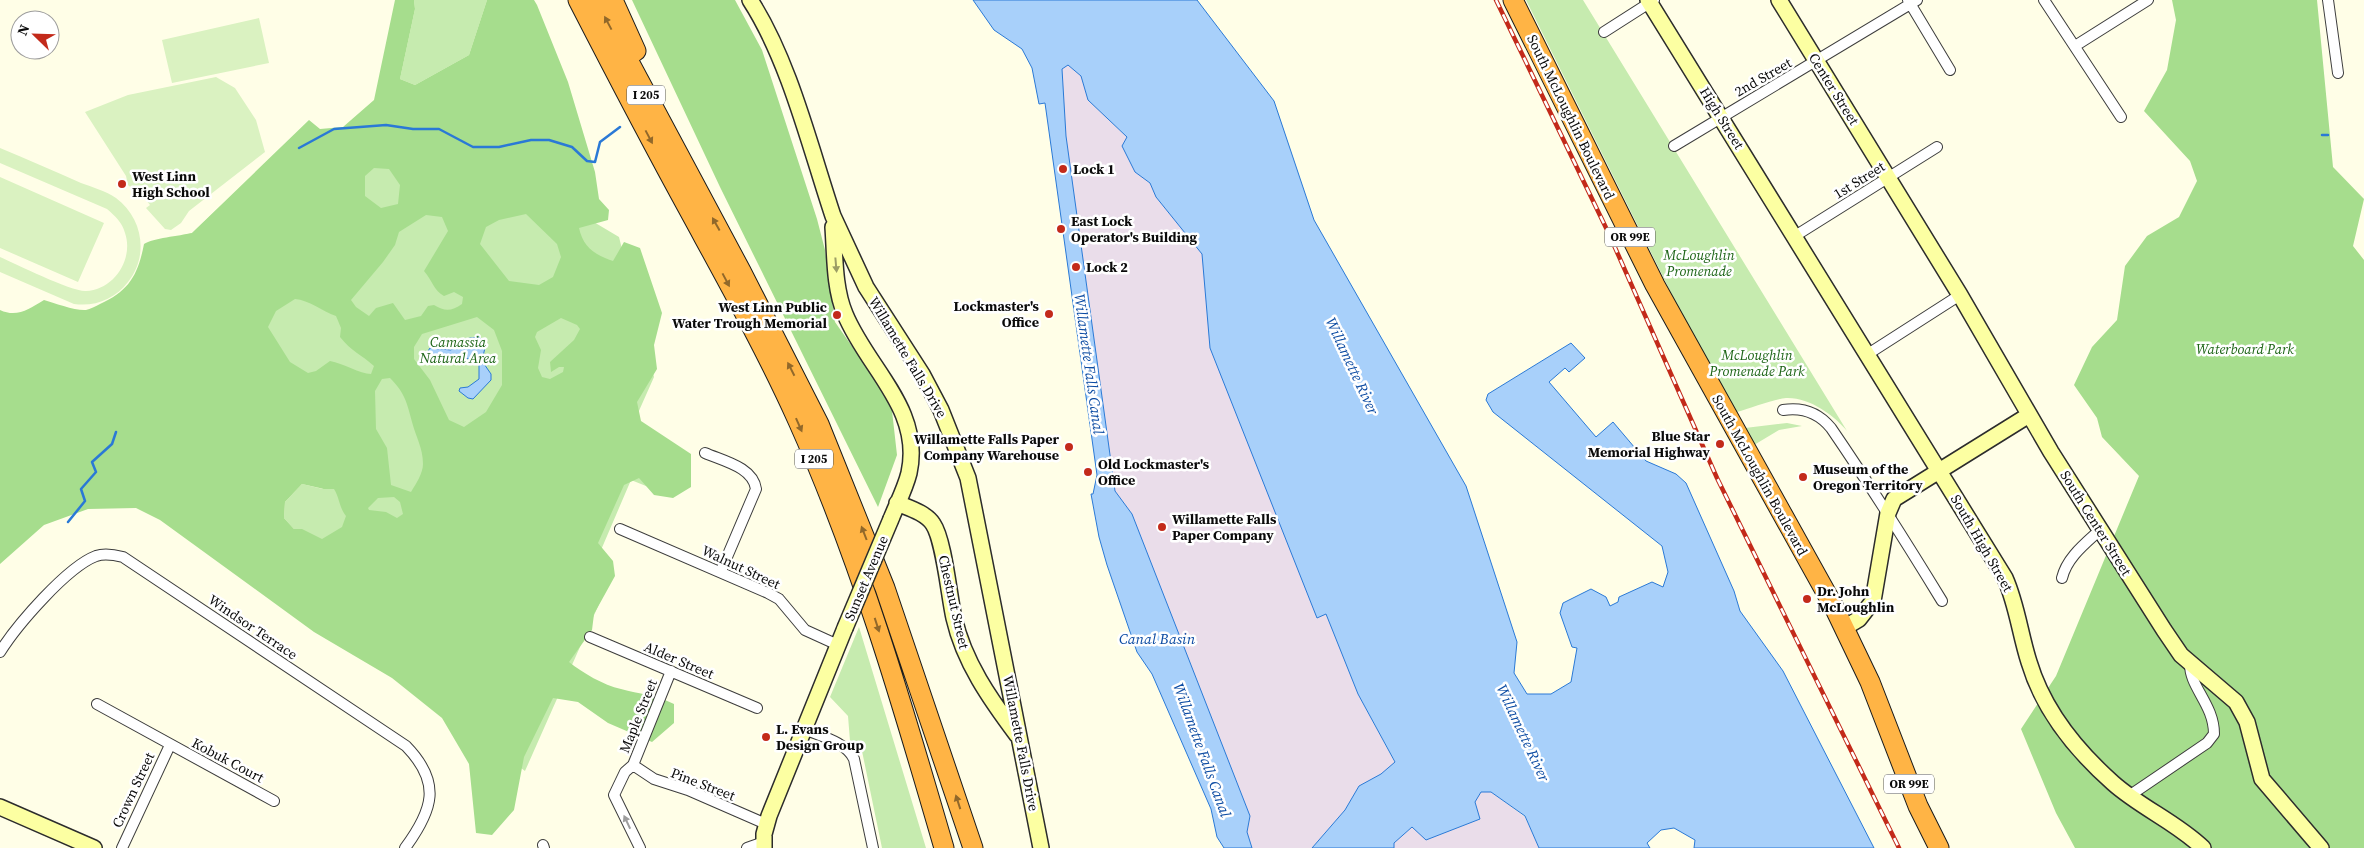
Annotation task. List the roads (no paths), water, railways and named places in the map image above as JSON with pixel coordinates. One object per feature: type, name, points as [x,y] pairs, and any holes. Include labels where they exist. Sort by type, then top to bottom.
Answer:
[{"type":"highway","name":"I 205","points":[[578,0],[626,94],[751,325],[777,376],[814,459],[850,549],[877,626],[944,848]]},
{"type":"highway","name":"I 205","points":[[596,0],[741,271],[818,424],[862,527],[908,649],[973,848]]},
{"type":"highway","points":[[613,0],[697,190]]},
{"type":"highway","name":"South McLoughlin Boulevard","points":[[1513,0],[1650,277],[1844,628],[1881,708],[1918,806],[1939,848]]},
{"type":"street","name":"Willamette Falls Drive","points":[[750,0],[768,32],[780,60],[833,216],[858,273],[932,393],[949,427],[963,464],[978,520],[1041,848]]},
{"type":"street","name":"Center Street","points":[[1779,0],[1888,179]]},
{"type":"street","points":[[2044,0],[2121,117]]},
{"type":"street","points":[[2075,46],[2148,0]]},
{"type":"street","points":[[2328,0],[2338,73]]},
{"type":"street","points":[[1604,32],[1651,1]]},
{"type":"street","name":"High Street","points":[[1651,1],[1795,236]]},
{"type":"street","points":[[1912,1],[1950,70]]},
{"type":"street","name":"2nd Street","points":[[1674,146],[1817,61],[1912,1]]},
{"type":"street","name":"1st Street","points":[[1795,236],[1937,147]]},
{"type":"street","name":"South Center Street","points":[[1888,179],[1960,295],[2029,415],[2178,651],[2236,702],[2247,722],[2262,778],[2321,848]]},
{"type":"street","name":"Sunset Avenue","points":[[764,845],[766,824],[891,519],[909,473],[912,454],[908,422],[900,405],[861,345],[845,315],[838,288],[833,216]]},
{"type":"street","name":"South High Street","points":[[1795,236],[2006,578],[2031,669],[2050,708],[2086,756],[2129,796],[2185,833],[2202,848]]},
{"type":"street","points":[[845,315],[848,285],[858,273]]},
{"type":"street","points":[[1868,354],[1960,295]]},
{"type":"street","points":[[1783,410],[1801,409],[1814,414],[1826,422],[1888,513],[1942,600]]},
{"type":"street","points":[[1844,628],[1860,619],[1873,601],[1888,513],[1896,496],[2029,415]]},
{"type":"street","points":[[705,453],[748,472],[756,489],[721,571]]},
{"type":"street","name":"Chestnut Street","points":[[897,503],[926,517],[936,530],[954,619],[965,653],[983,686],[1020,738]]},
{"type":"street","name":"Walnut Street","points":[[620,529],[721,571],[779,599],[805,630],[838,645]]},
{"type":"street","points":[[2062,578],[2066,567],[2075,555],[2101,529]]},
{"type":"street","name":"Windsor Terrace","points":[[0,652],[32,610],[86,562],[102,555],[123,557],[406,746],[422,762],[429,780],[430,797],[426,813],[405,848]]},
{"type":"street","name":"Alder Street","points":[[590,637],[757,708]]},
{"type":"street","points":[[2129,796],[2207,743],[2214,734],[2211,712],[2191,678],[2190,663]]},
{"type":"street","name":"Maple Street","points":[[640,848],[614,795],[625,772],[633,765],[671,671]]},
{"type":"street","name":"Kobuk Court","points":[[97,704],[274,801]]},
{"type":"street","points":[[804,729],[844,747],[852,754],[873,848]]},
{"type":"street","name":"Crown Street","points":[[122,848],[170,745]]},
{"type":"street","name":"Pine Street","points":[[633,765],[654,779],[688,790],[766,824]]},
{"type":"street","points":[[0,807],[94,848]]},
{"type":"street","points":[[747,848],[764,845]]},
{"type":"water","points":[[973,0],[1197,0],[1274,101],[1314,220],[1466,486],[1517,642],[1514,673],[1527,694],[1551,694],[1571,682],[1577,648],[1572,647],[1560,613],[1563,603],[1591,589],[1606,597],[1610,606],[1618,602],[1619,597],[1652,582],[1663,587],[1668,572],[1662,546],[1493,412],[1486,400],[1488,394],[1571,343],[1585,358],[1569,372],[1565,368],[1549,382],[1596,437],[1613,422],[1646,461],[1676,474],[1686,483],[1734,591],[1740,611],[1783,671],[1874,848],[1694,848],[1695,840],[1674,828],[1661,830],[1647,843],[1650,848],[1539,848],[1525,816],[1491,792],[1481,792],[1475,802],[1480,819],[1426,840],[1412,827],[1394,843],[1394,848],[1312,848],[1345,810],[1359,786],[1381,774],[1395,762],[1358,694],[1326,614],[1317,618],[1210,348],[1202,254],[1156,197],[1150,183],[1135,172],[1122,146],[1127,137],[1088,100],[1081,76],[1068,65],[1062,69],[1066,136],[1115,491],[1132,514],[1250,816],[1247,832],[1252,848],[1224,848],[1217,837],[1211,809],[1152,674],[1137,652],[1099,537],[1091,494],[1093,494],[1097,475],[1045,103],[1039,104],[1032,68],[1022,49],[994,30]]},
{"type":"water","points":[[479,337],[486,343],[482,361],[491,374],[491,380],[473,399],[468,398],[459,391],[460,388],[468,387],[479,379],[479,365],[470,359],[447,364],[435,358],[428,351],[430,348],[451,350],[464,339]]},
{"type":"waterway","points":[[299,148],[334,129],[386,125],[413,129],[439,129],[473,147],[499,147],[531,140],[549,140],[572,147],[587,161],[595,162],[600,142],[620,127]]},
{"type":"waterway","points":[[2322,135],[2328,135]]},
{"type":"waterway","points":[[68,522],[85,501],[81,489],[96,472],[92,462],[112,444],[116,432]]},
{"type":"railway","points":[[1496,0],[1609,234],[1717,478],[1899,848]]},
{"type":"place","name":"Lock 1","points":[[1063,169]]},
{"type":"place","name":"West Linn High School","points":[[122,184]]},
{"type":"place","name":"East Lock Operator's Building","points":[[1061,229]]},
{"type":"place","name":"Lock 2","points":[[1076,267]]},
{"type":"place","name":"Lockmaster's Office","points":[[1049,314]]},
{"type":"place","name":"West Linn Public Water Trough Memorial","points":[[837,315]]},
{"type":"place","name":"Blue Star Memorial Highway","points":[[1720,444]]},
{"type":"place","name":"Willamette Falls Paper Company Warehouse","points":[[1069,447]]},
{"type":"place","name":"Old Lockmaster's Office","points":[[1088,472]]},
{"type":"place","name":"Museum of the Oregon Territory","points":[[1803,477]]},
{"type":"place","name":"Willamette Falls Paper Company","points":[[1162,527]]},
{"type":"place","name":"Dr. John McLoughlin","points":[[1807,599]]},
{"type":"place","name":"L. Evans Design Group","points":[[766,737]]},
{"type":"park label","name":"McLoughlin Promenade","points":[[1699,264]]},
{"type":"park label","name":"Waterboard Park","points":[[2245,349]]},
{"type":"park label","name":"Camassia Natural Area","points":[[458,350]]},
{"type":"park label","name":"McLoughlin Promenade Park","points":[[1757,364]]},
{"type":"water label","name":"Willamette Falls Canal","points":[[1089,364]]},
{"type":"water label","name":"Willamette River","points":[[1352,366]]},
{"type":"water label","name":"Canal Basin","points":[[1157,639]]},
{"type":"water label","name":"Willamette River","points":[[1523,733]]},
{"type":"water label","name":"Willamette Falls Canal","points":[[1202,750]]}]
